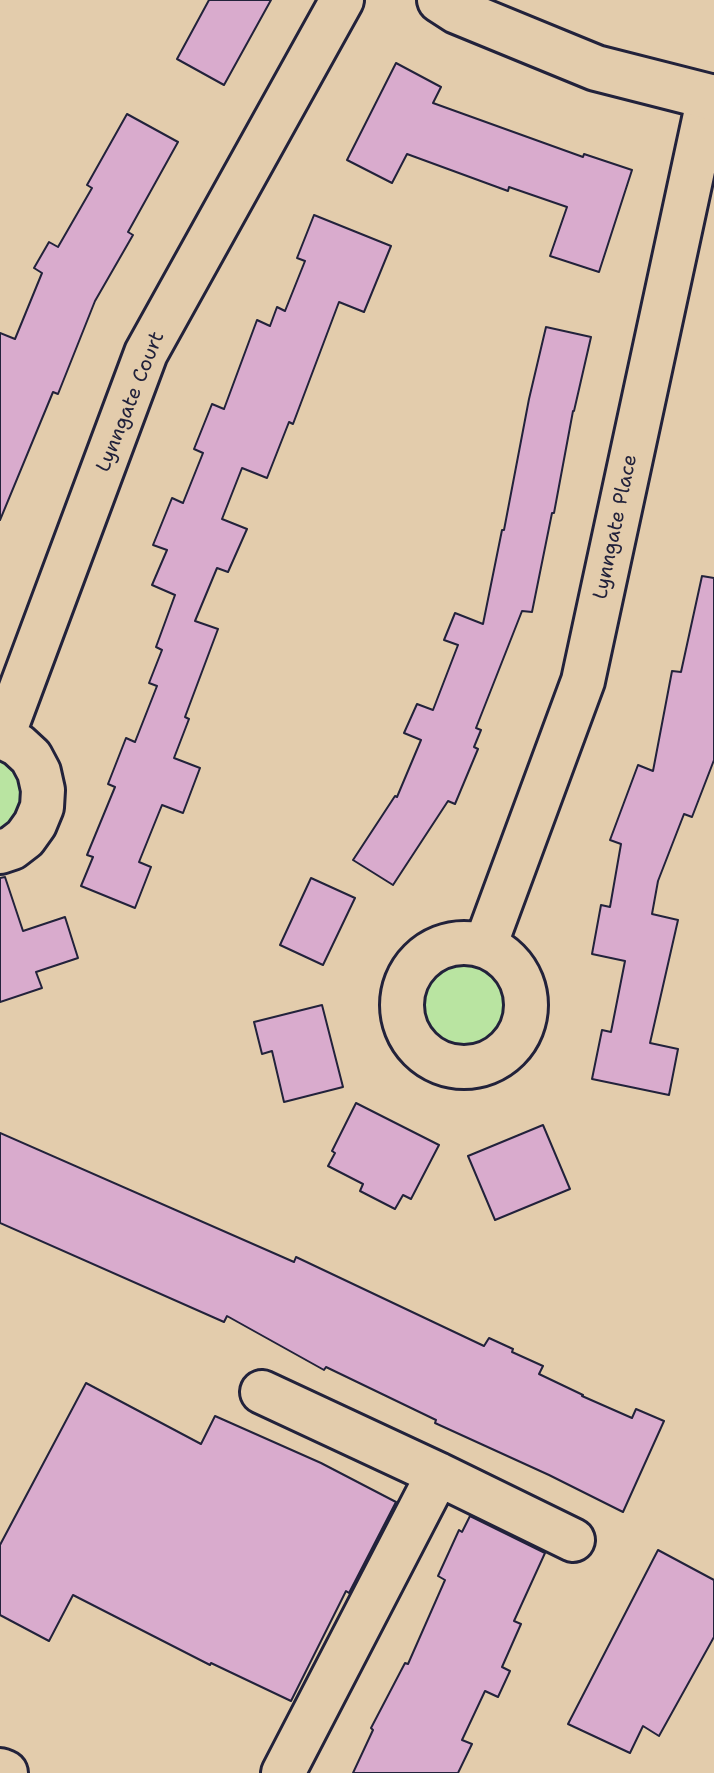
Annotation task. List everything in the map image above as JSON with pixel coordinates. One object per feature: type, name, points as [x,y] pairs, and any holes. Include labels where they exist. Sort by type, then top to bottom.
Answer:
[{"type":"street","name":"Lynngate Court","points":[[0,852],[25,838],[35,824],[42,807],[43,790],[31,757],[1,736],[146,353],[342,0]]},
{"type":"street","points":[[440,0],[457,11],[596,68],[712,97]]},
{"type":"street","name":"Lynngate Place","points":[[485,946],[583,681],[712,97]]},
{"type":"street","points":[[262,1392],[573,1540]]},
{"type":"street","points":[[283,1773],[438,1474]]},
{"type":"green space","points":[[0,757],[12,767],[22,793],[14,819],[0,830]]},
{"type":"green space","points":[[463,964],[479,967],[493,976],[502,990],[505,1006],[502,1022],[493,1036],[479,1045],[463,1048],[447,1045],[433,1036],[424,1022],[421,1006],[424,990],[433,976],[447,967]]},
{"type":"building","points":[[209,0],[271,0],[224,85],[177,59]]},
{"type":"building","points":[[396,63],[441,87],[433,103],[583,157],[584,154],[632,170],[599,272],[550,256],[567,207],[509,187],[508,191],[407,154],[392,183],[347,160]]},
{"type":"building","points":[[127,114],[178,142],[128,232],[133,235],[95,301],[58,394],[53,392],[0,520],[0,333],[15,339],[42,273],[34,268],[49,242],[58,247],[92,188],[87,185]]},
{"type":"building","points":[[314,215],[391,246],[364,312],[339,302],[293,424],[289,422],[267,478],[242,468],[222,519],[247,529],[228,572],[217,568],[195,621],[218,629],[185,717],[189,719],[174,758],[200,768],[183,813],[162,805],[139,862],[151,867],[135,908],[81,886],[93,857],[87,855],[115,787],[108,784],[126,738],[135,742],[157,686],[149,683],[162,650],[156,647],[175,595],[152,585],[167,550],[153,545],[172,498],[183,503],[203,453],[194,449],[212,404],[224,409],[257,320],[270,326],[277,307],[285,311],[305,261],[297,258]]},
{"type":"building","points":[[546,327],[591,337],[532,612],[522,611],[476,728],[481,730],[474,747],[478,749],[455,804],[448,801],[393,885],[353,860],[397,797],[421,740],[404,733],[417,704],[433,710],[458,645],[444,640],[455,613],[483,624]]},
{"type":"building","points":[[702,576],[714,578],[714,760],[692,817],[684,814],[658,881],[652,914],[678,920],[650,1043],[678,1049],[669,1095],[592,1079],[602,1030],[611,1032],[625,961],[592,954],[601,905],[610,907],[621,844],[610,840],[638,765],[653,771],[672,671],[681,672]]},
{"type":"building","points":[[5,877],[23,931],[65,917],[78,958],[36,972],[42,988],[0,1002],[0,878]]},
{"type":"building","points":[[311,878],[355,898],[323,965],[280,945]]},
{"type":"building","points":[[322,1005],[343,1087],[284,1102],[272,1051],[262,1054],[254,1022]]},
{"type":"building","points":[[356,1103],[439,1145],[411,1199],[403,1195],[395,1209],[360,1191],[363,1184],[328,1166],[335,1153],[332,1151]]},
{"type":"building","points":[[543,1125],[570,1189],[495,1220],[468,1156]]},
{"type":"building","points":[[0,1133],[294,1262],[296,1257],[484,1346],[489,1338],[543,1366],[539,1374],[632,1418],[636,1409],[664,1421],[623,1512],[435,1423],[436,1420],[326,1367],[324,1370],[227,1316],[224,1322],[0,1223]]},
{"type":"building","points":[[86,1383],[201,1444],[215,1416],[321,1463],[396,1502],[349,1593],[346,1591],[291,1701],[210,1665],[73,1595],[49,1641],[0,1615],[0,1545]]},
{"type":"building","points":[[470,1516],[545,1553],[514,1621],[521,1624],[502,1667],[510,1671],[498,1697],[485,1691],[462,1740],[472,1744],[458,1773],[353,1773],[373,1730],[371,1728],[405,1663],[408,1664],[445,1580],[438,1576],[459,1530],[462,1532]]},
{"type":"building","points":[[658,1550],[714,1580],[714,1637],[659,1736],[643,1726],[630,1753],[568,1724]]}]
